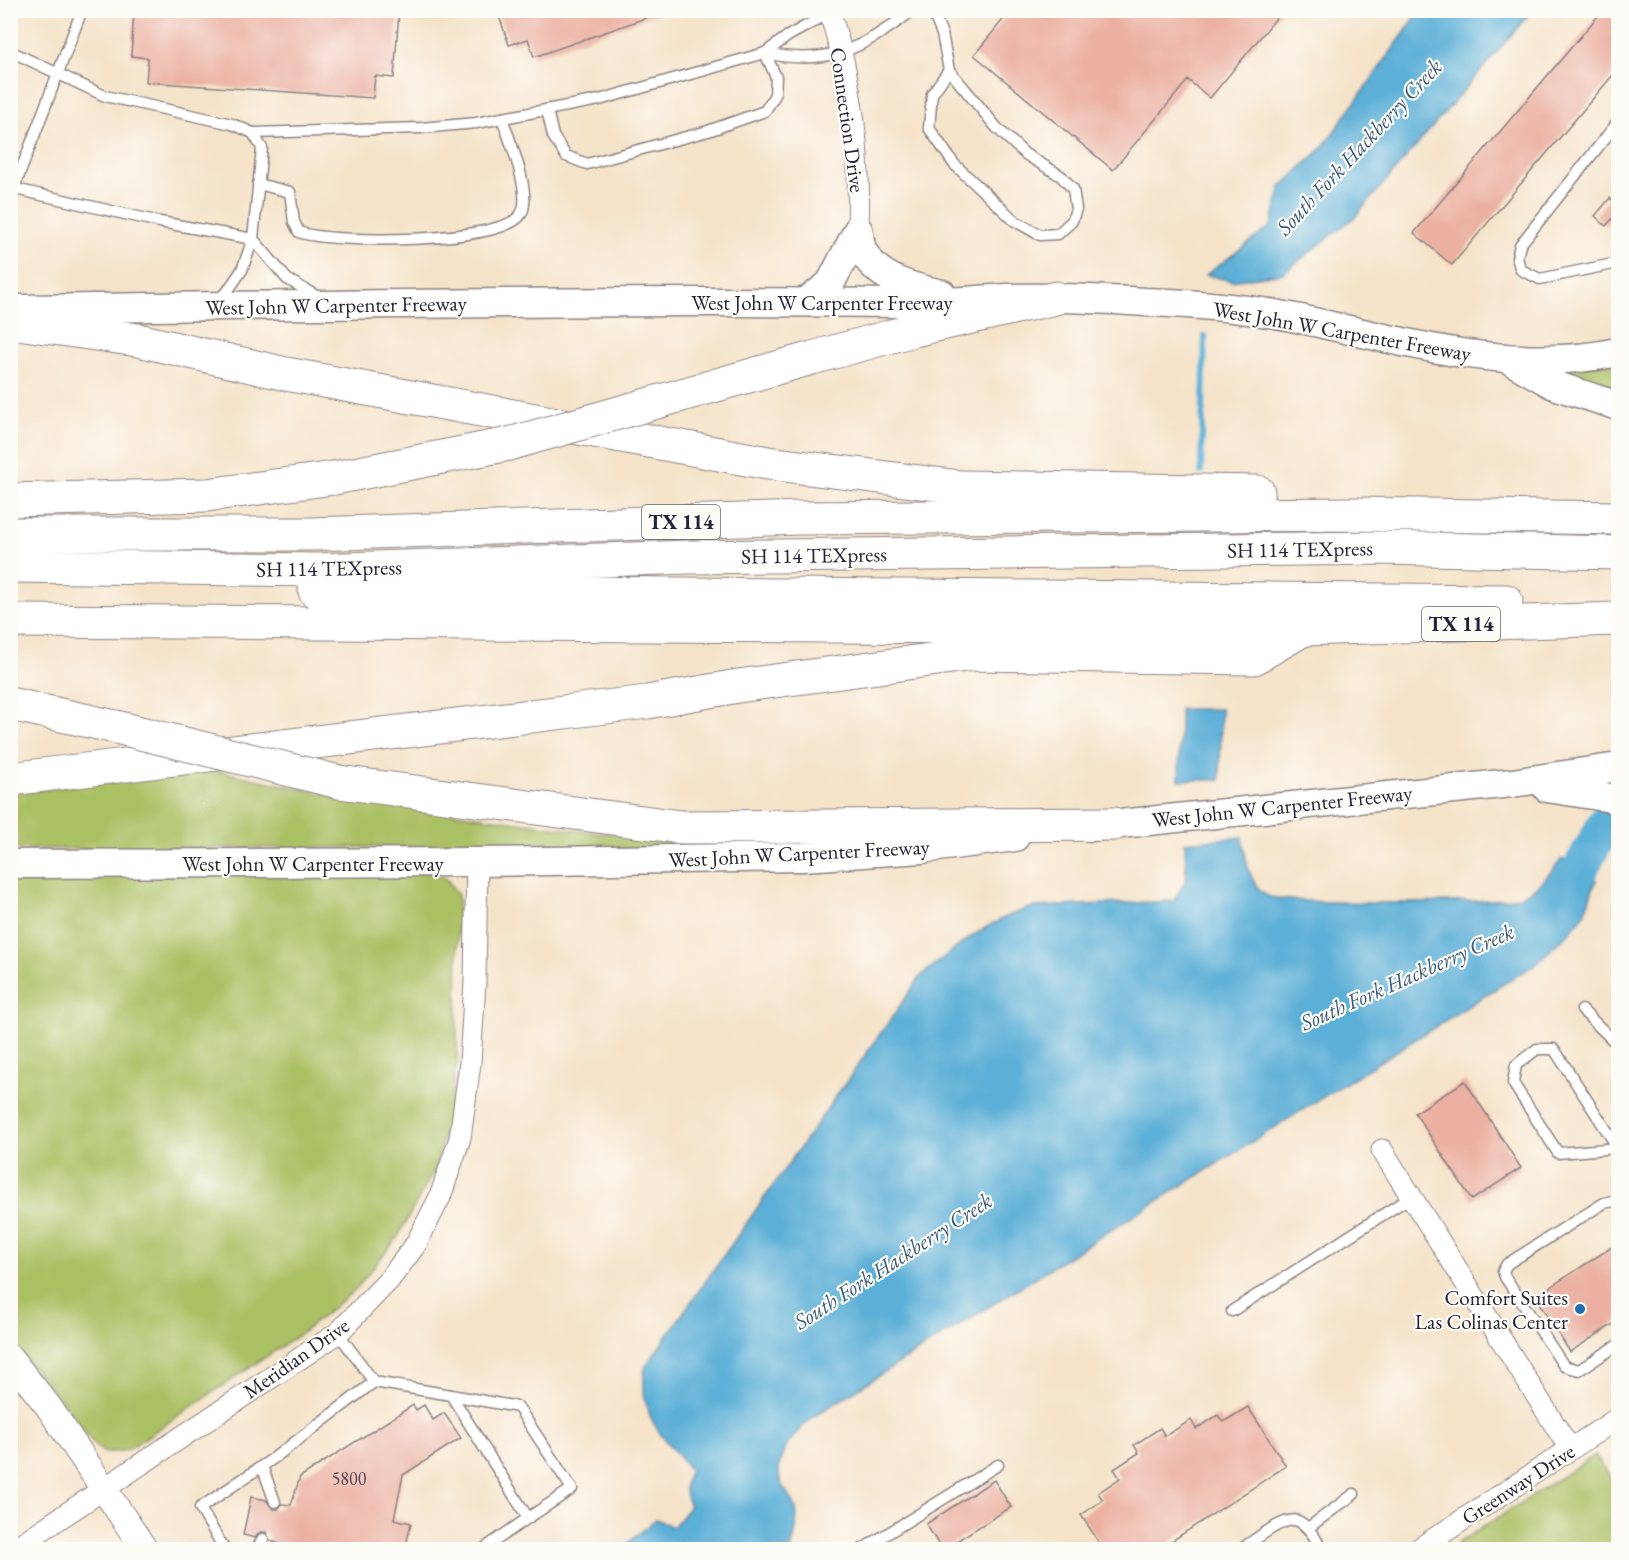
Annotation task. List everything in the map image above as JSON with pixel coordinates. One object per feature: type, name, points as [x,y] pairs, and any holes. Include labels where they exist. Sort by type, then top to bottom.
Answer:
[{"type":"highway","points":[[10,500],[207,495],[333,478],[509,444],[910,331],[1056,298]]},
{"type":"highway","points":[[10,321],[138,340],[286,374],[768,463],[960,487],[1291,492],[1352,514]]},
{"type":"highway","name":"TX 114","points":[[10,534],[310,534],[801,518],[1352,514],[1618,518]]},
{"type":"highway","name":"SH 114 TEXpress","points":[[10,566],[316,570],[690,557],[1380,548],[1618,553]]},
{"type":"highway","name":"SH 114 TEXpress","points":[[10,588],[1618,601]]},
{"type":"highway","name":"TX 114","points":[[10,621],[1304,629],[1618,619]]},
{"type":"highway","points":[[10,779],[647,702],[738,686],[974,654],[1254,658],[1304,629]]},
{"type":"highway","points":[[10,704],[116,727],[339,782],[681,827],[1114,824]]},
{"type":"main road","points":[[858,230],[864,253],[886,276],[917,289],[973,300]]},
{"type":"main road","points":[[806,302],[830,284],[858,230]]},
{"type":"main road","name":"West John W Carpenter Freeway","points":[[10,309],[332,305],[921,303],[1056,298],[1152,302],[1264,313],[1312,321],[1388,340],[1505,358],[1554,385],[1618,406]]},
{"type":"main road","points":[[1505,358],[1579,357],[1618,352]]},
{"type":"main road","name":"West John W Carpenter Freeway","points":[[10,864],[477,862],[803,857],[922,849],[1114,824],[1512,783],[1618,767]]},
{"type":"main road","points":[[1512,783],[1618,800]]},
{"type":"street","name":"Connection Drive","points":[[832,11],[842,53],[859,169],[858,230]]},
{"type":"street","name":"Meridian Drive","points":[[12,1550],[338,1333],[389,1280],[416,1244],[440,1197],[460,1138],[470,1063],[477,862]]},
{"type":"street","points":[[1382,1150],[1409,1198],[1570,1449]]},
{"type":"street","points":[[10,1358],[104,1487],[145,1550]]},
{"type":"street","name":"Greenway Drive","points":[[1417,1550],[1618,1418]]},
{"type":"lane","points":[[82,10],[57,71],[13,194],[253,239],[287,279],[332,305]]},
{"type":"lane","points":[[765,53],[793,59],[842,53],[876,39],[914,10]]},
{"type":"lane","points":[[932,10],[942,34],[949,70],[997,128],[1025,154],[1061,176],[1073,189],[1076,209],[1072,221],[1058,234],[1040,235],[1016,221],[954,164],[929,128],[932,94],[949,70]]},
{"type":"lane","points":[[10,51],[57,71],[105,96],[232,124],[254,133],[420,128],[502,118],[599,100],[765,53],[788,36],[832,11]]},
{"type":"lane","points":[[547,110],[553,136],[566,156],[587,164],[708,131],[765,111],[775,95],[776,77],[765,53]]},
{"type":"lane","points":[[258,184],[290,192],[294,222],[299,232],[310,236],[346,239],[440,237],[490,231],[513,223],[521,214],[526,198],[502,118]]},
{"type":"lane","points":[[1618,122],[1520,245],[1516,258],[1521,270],[1540,279],[1618,263]]},
{"type":"lane","points":[[206,306],[227,292],[237,278],[253,239],[262,148],[254,133]]},
{"type":"lane","points":[[1582,1010],[1618,1045]]},
{"type":"lane","points":[[1537,1049],[1554,1049],[1618,1148],[1558,1153],[1513,1083],[1516,1065],[1537,1049]]},
{"type":"lane","points":[[1232,1311],[1409,1198]]},
{"type":"lane","points":[[1618,1200],[1604,1203],[1507,1263],[1503,1271],[1504,1277],[1558,1360],[1572,1370],[1579,1370],[1618,1345]]},
{"type":"lane","points":[[338,1333],[374,1382],[518,1407],[572,1489],[482,1550]]},
{"type":"lane","points":[[225,1550],[200,1508],[262,1466],[374,1382]]},
{"type":"lane","points":[[452,1395],[528,1518]]},
{"type":"lane","points":[[861,1550],[998,1465]]},
{"type":"lane","points":[[262,1466],[275,1502]]},
{"type":"lane","points":[[1308,1528],[1354,1494]]},
{"type":"lane","points":[[1240,1550],[1287,1520],[1297,1520],[1308,1528],[1323,1550]]},
{"type":"lane","points":[[256,1550],[262,1539]]},
{"type":"green space","points":[[1618,362],[1618,395],[1547,369]]},
{"type":"green space","points":[[204,768],[339,797],[596,833],[867,843],[658,850],[434,847],[11,849],[10,794]]},
{"type":"green space","points":[[10,872],[433,873],[446,878],[458,896],[457,1063],[447,1123],[435,1169],[397,1238],[355,1290],[303,1332],[127,1450],[105,1453],[96,1447],[63,1403],[11,1342]]},
{"type":"green space","points":[[1595,1455],[1618,1489],[1618,1549],[1449,1549]]},
{"type":"water","points":[[1420,11],[1532,11],[1355,217],[1283,273],[1232,281],[1206,275],[1271,226],[1281,187],[1323,147]]},
{"type":"water","points":[[1180,709],[1221,709],[1220,780],[1179,780]]},
{"type":"water","points":[[1242,837],[1248,868],[1255,883],[1266,895],[1280,899],[1388,903],[1517,897],[1537,886],[1562,859],[1596,880],[1584,915],[1570,932],[1534,965],[816,1415],[787,1445],[780,1464],[779,1475],[782,1485],[796,1508],[796,1529],[791,1549],[621,1549],[656,1519],[673,1527],[690,1506],[685,1488],[690,1470],[654,1424],[645,1399],[645,1367],[921,976],[988,926],[1034,907],[1174,901],[1186,879],[1185,842]]},
{"type":"building","points":[[134,10],[399,10],[394,78],[375,76],[373,98],[146,82],[148,58],[131,56]]},
{"type":"building","points":[[497,10],[660,10],[660,13],[534,57],[528,39],[509,45]]},
{"type":"building","points":[[1011,10],[1283,10],[1210,98],[1188,80],[1113,170],[974,55]]},
{"type":"building","points":[[1603,10],[1618,10],[1618,69],[1452,265],[1414,233]]},
{"type":"building","points":[[1610,198],[1618,205],[1618,212],[1606,226],[1595,216]]},
{"type":"building","points":[[1465,1081],[1521,1168],[1472,1200],[1415,1113]]},
{"type":"building","name":"Comfort Suites Las Colinas Center","points":[[1618,1243],[1618,1321],[1570,1352],[1535,1297]]},
{"type":"building","points":[[413,1405],[416,1410],[424,1405],[433,1420],[444,1413],[461,1438],[403,1475],[394,1519],[411,1523],[405,1550],[281,1550],[282,1544],[270,1541],[266,1532],[260,1532],[255,1538],[243,1535],[251,1497],[266,1500],[273,1509],[278,1509],[282,1504],[291,1505],[300,1477]]},
{"type":"building","points":[[1248,1407],[1286,1466],[1158,1550],[1104,1550],[1081,1515],[1103,1500],[1098,1493],[1120,1478],[1114,1469],[1139,1453],[1134,1445],[1160,1428],[1165,1436],[1191,1420],[1196,1429],[1218,1415],[1223,1422]]},
{"type":"building","points":[[994,1480],[1011,1507],[942,1550],[926,1524]]},
{"type":"waterway","name":"South Fork Hackberry Creek","points":[[1201,472],[1205,336]]},
{"type":"waterway","name":"South Fork Hackberry Creek","points":[[1550,907],[1563,899],[1607,821]]},
{"type":"place","name":"Comfort Suites Las Colinas Center","points":[[1580,1309]]}]
